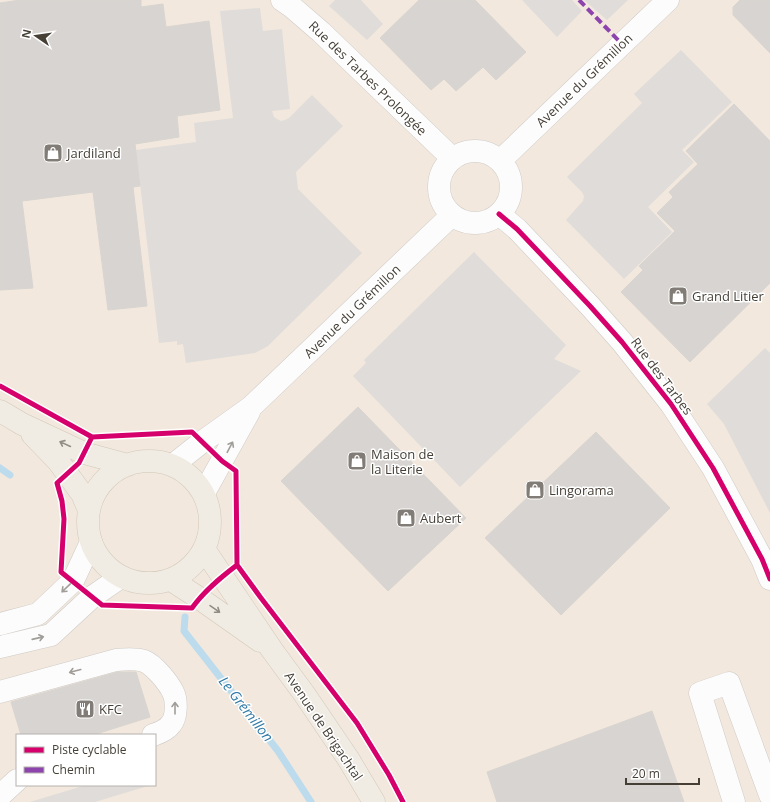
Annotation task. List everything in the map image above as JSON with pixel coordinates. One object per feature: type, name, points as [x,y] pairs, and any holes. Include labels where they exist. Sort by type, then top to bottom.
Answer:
[{"type":"main road","points":[[0,411],[22,424],[84,453],[128,465]]},
{"type":"main road","points":[[22,424],[58,461],[82,494],[89,510]]},
{"type":"main road","points":[[151,461],[173,465],[192,478],[204,493],[210,512],[210,531],[204,549],[190,568],[171,580],[154,584],[137,582],[121,577],[103,562],[91,542],[88,526],[89,510],[97,491],[110,475],[128,465],[151,461]]},
{"type":"main road","name":"Avenue de Brigachtal","points":[[204,549],[344,753],[374,802]]},
{"type":"main road","name":"Avenue de Brigachtal","points":[[171,580],[272,650]]},
{"type":"street","name":"Rue des Tarbes Prolongée","points":[[282,0],[321,32],[452,158]]},
{"type":"street","name":"Avenue du Grémillon","points":[[501,160],[668,0]]},
{"type":"street","points":[[472,150],[482,150],[501,160],[508,170],[512,182],[512,194],[507,205],[499,214],[489,221],[476,223],[464,221],[452,216],[440,198],[439,187],[440,176],[445,166],[452,158],[461,153],[472,150]]},
{"type":"street","name":"Rue des Tarbes","points":[[499,214],[517,229],[590,306],[622,342],[671,404],[713,468],[762,559],[770,579]]},
{"type":"street","name":"Avenue du Grémillon","points":[[173,465],[251,407],[452,216]]},
{"type":"street","name":"Avenue du Grémillon","points":[[204,493],[251,407]]},
{"type":"street","points":[[0,624],[38,614],[73,581],[91,542]]},
{"type":"street","points":[[0,647],[51,635],[92,597],[121,577]]},
{"type":"street","points":[[0,692],[116,660],[132,659],[144,661],[152,666],[162,677],[173,692],[176,703],[175,714],[171,724],[162,732],[156,734]]},
{"type":"street","points":[[734,802],[700,694],[729,683],[770,795]]},
{"type":"shaded area","points":[[0,0],[770,0],[770,802],[0,802]]},
{"type":"shaded area","points":[[335,0],[361,0],[383,24],[367,40],[329,6]]},
{"type":"shaded area","points":[[522,0],[572,0],[582,11],[557,37]]},
{"type":"shaded area","points":[[584,0],[628,0],[607,20]]},
{"type":"shaded area","points":[[260,8],[263,31],[282,29],[290,109],[272,111],[274,117],[281,121],[289,118],[312,95],[343,126],[296,172],[298,189],[362,253],[268,346],[255,353],[186,363],[183,344],[177,345],[177,341],[159,343],[136,150],[196,142],[194,123],[233,118],[220,11]]},
{"type":"shaded area","points":[[681,50],[732,102],[682,150],[694,162],[648,207],[672,232],[624,279],[566,220],[583,201],[584,196],[567,177],[642,103],[634,94]]},
{"type":"shaded area","points":[[474,252],[566,345],[554,359],[581,371],[460,487],[353,376],[366,363],[364,360]]},
{"type":"shaded area","points":[[765,348],[770,353],[770,513],[724,424],[707,404]]},
{"type":"shaded area","points":[[83,786],[148,786],[95,802],[30,802]]},
{"type":"building","points":[[20,0],[141,0],[141,7],[163,4],[166,27],[209,21],[220,110],[177,116],[179,137],[135,144],[140,186],[133,187],[147,306],[108,310],[93,192],[22,201],[33,288],[0,290],[0,3]]},
{"type":"building","points":[[419,0],[475,0],[526,52],[496,80],[483,67],[456,91],[444,79],[431,90],[380,38]]},
{"type":"building","points":[[740,0],[770,0],[770,53],[733,15],[733,7]]},
{"type":"building","points":[[734,104],[770,141],[770,283],[690,362],[621,292],[643,270],[639,266],[675,231],[657,213],[673,197],[669,192],[698,164],[686,151]]},
{"type":"building","points":[[358,407],[466,518],[388,591],[281,481]]},
{"type":"building","points":[[596,432],[670,508],[561,615],[485,538]]},
{"type":"building","points":[[118,672],[136,672],[150,717],[96,734],[21,734],[11,702]]},
{"type":"building","points":[[652,711],[684,802],[497,802],[487,772]]},
{"type":"waterway","points":[[0,468],[10,475]]},
{"type":"waterway","name":"Le Grémillon","points":[[185,617],[184,631],[278,751],[311,802]]},
{"type":"marked path","points":[[579,0],[622,44]]},
{"type":"cycle path","points":[[499,214],[517,229],[590,306],[622,342],[671,404],[713,468],[762,559],[770,579]]},
{"type":"cycle path","points":[[0,386],[92,437],[192,432],[222,461],[236,471],[237,565],[357,723],[389,775],[403,802]]},
{"type":"cycle path","points":[[92,437],[79,463],[57,483],[62,501],[64,519],[61,572],[102,605],[192,608],[213,585],[237,565]]},
{"type":"place","name":"Jardiland","points":[[53,153]]},
{"type":"place","name":"Grand Litier","points":[[678,296]]},
{"type":"place","name":"Maison de la Literie","points":[[357,461]]},
{"type":"place","name":"Lingorama","points":[[535,490]]},
{"type":"place","name":"Aubert","points":[[406,518]]},
{"type":"place","name":"KFC","points":[[85,709]]}]
